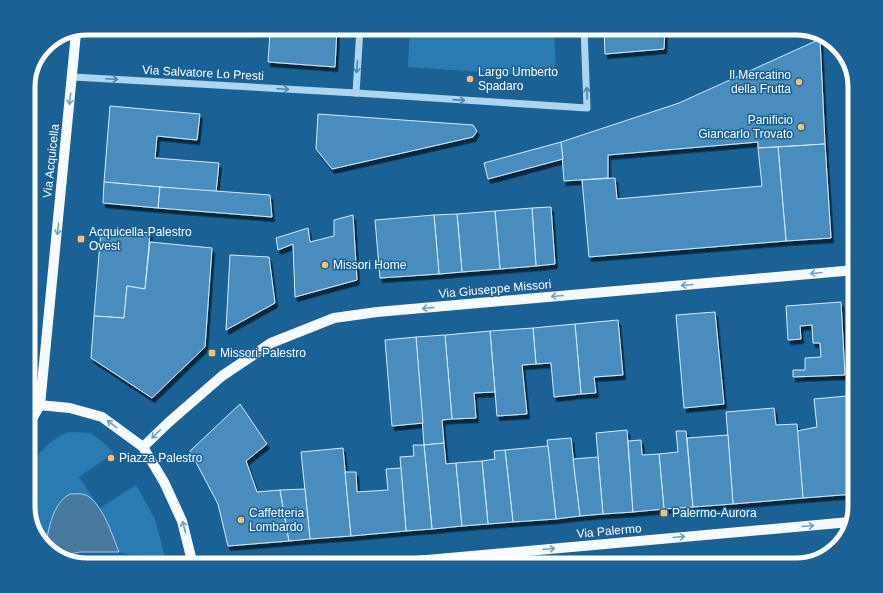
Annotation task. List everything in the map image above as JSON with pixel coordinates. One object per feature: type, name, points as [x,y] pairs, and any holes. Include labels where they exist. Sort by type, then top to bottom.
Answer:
[{"type":"main road","name":"Via Acquicella","points":[[40,405],[76,36]]},
{"type":"main road","name":"Via Giuseppe Missori","points":[[143,447],[169,422],[222,376],[271,343],[334,318],[377,312],[848,271]]},
{"type":"main road","points":[[35,405],[70,408],[102,417],[143,447],[164,482],[182,521],[192,558]]},
{"type":"main road","points":[[35,414],[40,405]]},
{"type":"main road","name":"Via Palermo","points":[[449,558],[845,522]]},
{"type":"street","points":[[356,93],[360,35]]},
{"type":"street","name":"Via Salvatore Lo Presti","points":[[73,77],[587,108],[584,35]]},
{"type":"shaded area","points":[[410,35],[554,35],[556,77],[408,67]]},
{"type":"shaded area","points":[[68,432],[91,433],[114,453],[79,477],[100,508],[136,485],[155,519],[165,558],[139,558],[119,552],[100,509],[91,499],[53,516],[47,540],[39,526],[35,509],[35,460],[50,443]]},
{"type":"shaded area","points":[[70,494],[80,494],[86,495],[92,499],[106,520],[119,552],[80,552],[68,554],[50,543],[47,539],[52,517],[55,510],[64,498]]},
{"type":"building","points":[[270,35],[337,35],[335,67],[268,62]]},
{"type":"building","points":[[604,35],[665,35],[664,49],[605,54]]},
{"type":"building","points":[[818,40],[820,41],[825,144],[758,148],[758,142],[608,155],[608,178],[564,181],[561,142],[679,103]]},
{"type":"building","points":[[110,106],[200,114],[197,140],[157,136],[155,158],[219,163],[216,192],[104,182]]},
{"type":"building","points":[[318,114],[473,125],[477,131],[473,137],[332,169],[316,149]]},
{"type":"building","points":[[561,142],[563,159],[488,179],[484,163]]},
{"type":"building","points":[[825,144],[831,238],[786,241],[778,147]]},
{"type":"building","points":[[778,147],[786,241],[589,257],[582,180],[615,178],[617,199],[762,186],[758,148]]},
{"type":"building","points":[[104,182],[160,187],[158,208],[103,203]]},
{"type":"building","points":[[160,187],[270,195],[272,217],[158,208]]},
{"type":"building","points":[[551,207],[555,264],[536,266],[532,208]]},
{"type":"building","points":[[532,208],[536,266],[500,269],[495,211]]},
{"type":"building","points":[[495,211],[500,269],[462,272],[457,214]]},
{"type":"building","points":[[457,214],[462,272],[439,274],[434,215]]},
{"type":"building","name":"Missori Home","points":[[353,215],[357,280],[295,297],[293,244],[278,250],[276,238],[308,228],[310,242],[334,236],[334,220]]},
{"type":"building","points":[[434,215],[439,274],[380,278],[375,220]]},
{"type":"building","points":[[101,230],[150,233],[145,289],[127,286],[124,318],[94,316]]},
{"type":"building","points":[[150,242],[212,248],[205,347],[152,398],[91,358],[94,316],[124,318],[127,286],[145,289]]},
{"type":"building","points":[[230,255],[269,257],[275,303],[226,330]]},
{"type":"building","points":[[841,302],[845,375],[793,377],[793,370],[805,370],[805,358],[821,357],[820,343],[813,343],[812,325],[800,326],[801,339],[788,340],[786,306]]},
{"type":"building","points":[[715,312],[724,404],[684,408],[676,315]]},
{"type":"building","points":[[618,320],[623,375],[594,377],[596,393],[581,394],[575,324]]},
{"type":"building","points":[[575,324],[581,394],[554,397],[551,363],[536,364],[533,328]]},
{"type":"building","points":[[533,328],[536,364],[522,365],[527,414],[497,416],[490,331]]},
{"type":"building","points":[[490,331],[495,392],[474,393],[476,418],[452,419],[445,335]]},
{"type":"building","points":[[445,335],[452,419],[442,420],[444,443],[424,445],[416,337]]},
{"type":"building","points":[[416,337],[423,423],[392,426],[385,340]]},
{"type":"building","points":[[847,396],[848,494],[803,498],[797,431],[817,427],[814,399]]},
{"type":"building","points":[[240,404],[267,444],[246,461],[257,492],[280,490],[289,541],[228,546],[218,504],[190,451]]},
{"type":"building","points":[[774,408],[776,425],[797,424],[803,498],[733,504],[726,412]]},
{"type":"building","points":[[627,430],[633,512],[603,514],[596,433]]},
{"type":"building","points":[[676,431],[686,431],[693,507],[664,509],[659,454],[678,452]]},
{"type":"building","points":[[728,435],[733,504],[693,507],[687,438]]},
{"type":"building","points":[[571,438],[580,516],[556,519],[547,440]]},
{"type":"building","points":[[641,440],[642,455],[659,454],[664,509],[633,512],[628,441]]},
{"type":"building","points":[[444,443],[446,464],[456,463],[462,526],[432,529],[424,445]]},
{"type":"building","points":[[413,445],[424,445],[432,529],[406,531],[400,457],[414,456]]},
{"type":"building","points":[[548,446],[556,519],[513,522],[505,450]]},
{"type":"building","points":[[343,448],[351,536],[310,539],[301,452]]},
{"type":"building","points":[[505,450],[513,522],[488,524],[482,461],[495,459],[494,451]]},
{"type":"building","points":[[598,457],[603,514],[580,516],[573,459]]},
{"type":"building","points":[[482,461],[488,524],[462,526],[456,463]]},
{"type":"building","points":[[401,468],[406,531],[351,536],[345,472],[356,472],[357,492],[388,490],[386,469]]},
{"type":"building","points":[[305,489],[310,539],[289,541],[280,490]]},
{"type":"place","name":"Largo Umberto Spadaro","points":[[470,79]]},
{"type":"place","name":"Il Mercatino della Frutta","points":[[799,82]]},
{"type":"place","name":"Panificio Giancarlo Trovato","points":[[801,127]]},
{"type":"place","name":"Acquicella-Palestro Ovest","points":[[81,239]]},
{"type":"place","name":"Missori Home","points":[[325,265]]},
{"type":"place","name":"Missori-Palestro","points":[[212,353]]},
{"type":"place","name":"Piazza Palestro","points":[[111,458]]},
{"type":"place","name":"Palermo-Aurora","points":[[664,513]]},
{"type":"place","name":"Caffetteria Lombardo","points":[[241,520]]}]
